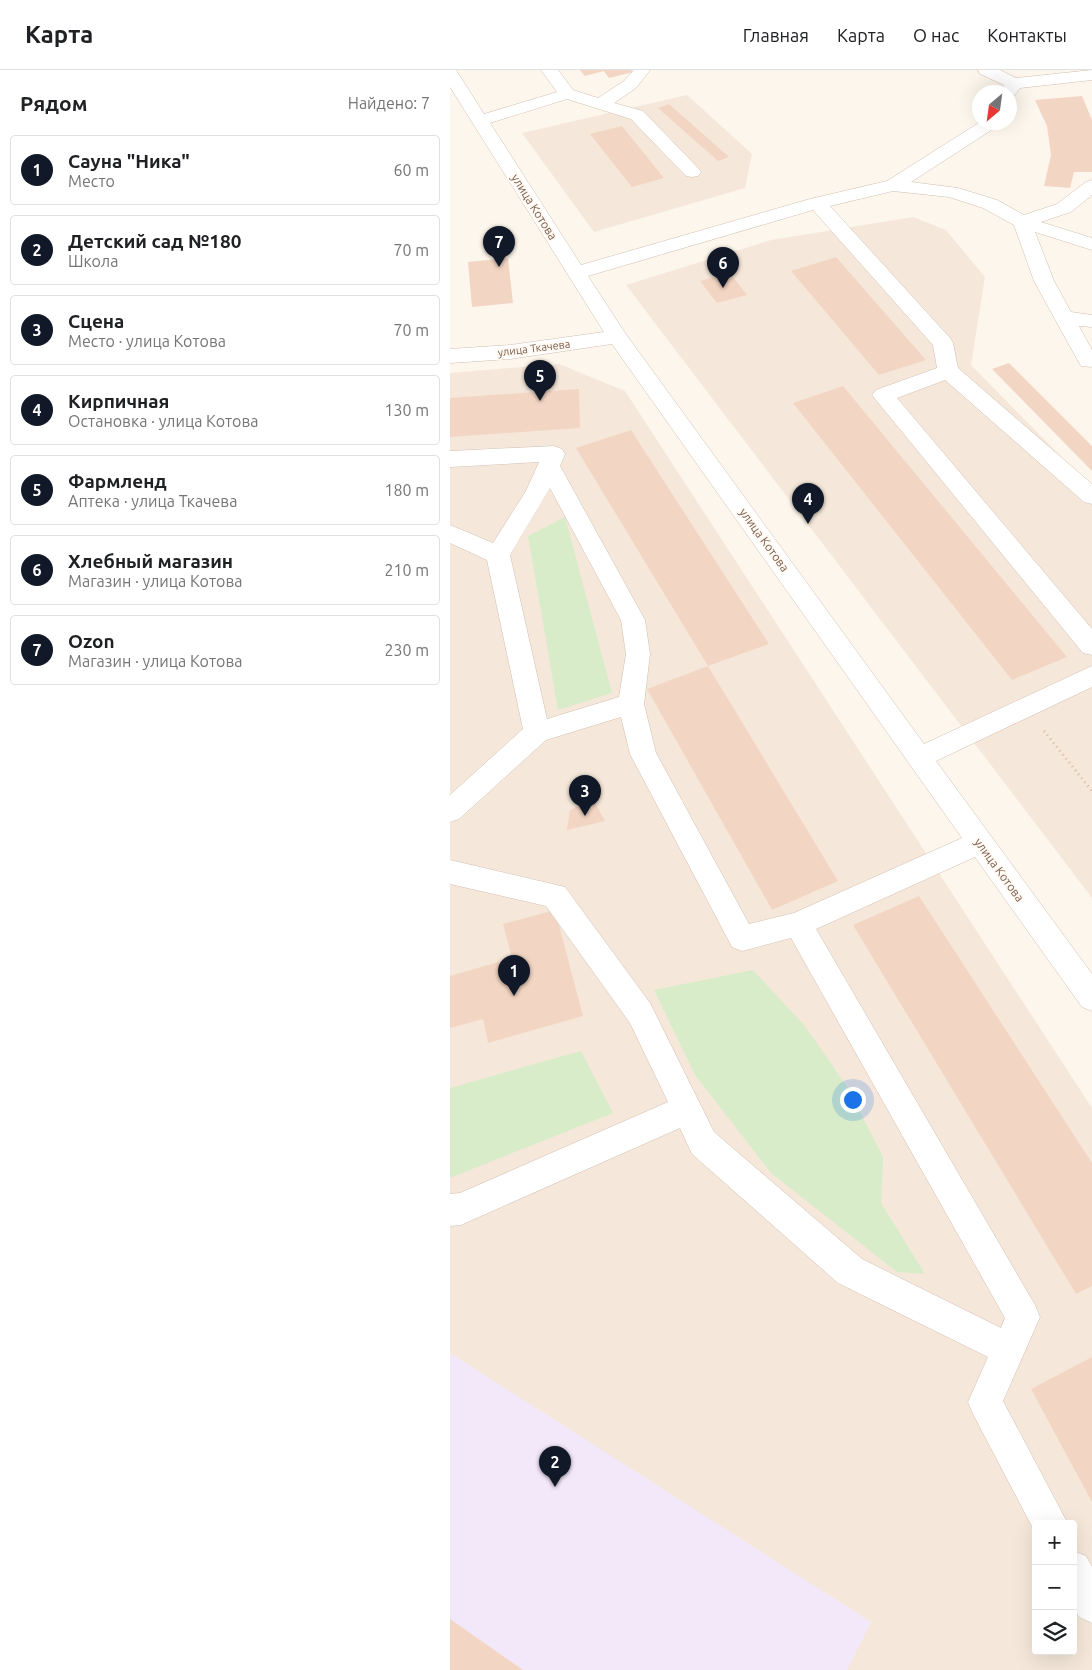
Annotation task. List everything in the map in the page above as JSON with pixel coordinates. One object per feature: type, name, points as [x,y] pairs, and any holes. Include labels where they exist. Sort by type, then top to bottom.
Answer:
[{"type":"street","points":[[549,70],[567,94]]},
{"type":"street","points":[[602,103],[640,75],[642,70]]},
{"type":"street","points":[[986,70],[1007,85]]},
{"type":"street","name":"улица Котова","points":[[450,74],[481,120],[575,273],[618,337],[920,756],[979,843],[1092,998]]},
{"type":"street","points":[[1017,87],[1092,75]]},
{"type":"street","points":[[481,120],[567,94],[637,115],[692,172]]},
{"type":"street","points":[[575,273],[817,203],[893,184],[978,130]]},
{"type":"street","points":[[893,184],[951,192],[990,204],[1022,222],[1092,244]]},
{"type":"street","points":[[1022,222],[1064,208],[1092,186]]},
{"type":"street","points":[[817,203],[943,343],[948,371],[1092,496]]},
{"type":"street","points":[[1022,222],[1044,281],[1091,366]]},
{"type":"street","points":[[1064,318],[1092,321]]},
{"type":"street","name":"улица Ткачева","points":[[450,356],[510,352],[618,337]]},
{"type":"street","points":[[948,371],[882,395],[1092,646]]},
{"type":"street","points":[[450,459],[554,454],[537,492],[498,555],[537,732]]},
{"type":"street","points":[[549,466],[633,620],[638,654],[631,704],[643,754],[742,938],[798,924],[979,843]]},
{"type":"street","points":[[450,533],[498,555]]},
{"type":"street","points":[[920,756],[1092,676]]},
{"type":"street","points":[[450,811],[537,732],[631,704]]},
{"type":"street","points":[[450,872],[555,896],[640,1013],[703,1143],[850,1272],[1009,1350]]},
{"type":"street","points":[[798,924],[1023,1317],[986,1402],[1048,1520]]},
{"type":"street","points":[[450,1210],[461,1209],[687,1109]]},
{"type":"street","points":[[1077,1576],[1092,1604]]},
{"type":"path","points":[[1025,707],[1092,791]]},
{"type":"shaded area","points":[[687,95],[752,154],[745,188],[594,232],[522,133]]},
{"type":"shaded area","points":[[913,217],[946,230],[985,277],[971,365],[1092,488],[1092,898],[626,285],[771,240]]},
{"type":"shaded area","points":[[559,364],[625,391],[1092,1108],[1092,1670],[450,1670],[450,373]]},
{"type":"shaded area","points":[[450,1353],[871,1622],[847,1670],[450,1670]]},
{"type":"green space","points":[[565,517],[612,693],[558,710],[528,536]]},
{"type":"green space","points":[[753,970],[805,1026],[848,1088],[883,1157],[881,1203],[925,1274],[897,1272],[771,1173],[695,1075],[654,990]]},
{"type":"green space","points":[[581,1051],[613,1113],[450,1178],[450,1088]]},
{"type":"building","points":[[580,70],[631,70],[633,72],[609,78],[604,71],[585,76]]},
{"type":"building","points":[[1082,96],[1092,120],[1092,172],[1074,172],[1070,188],[1044,186],[1051,155],[1047,126],[1035,100]]},
{"type":"building","points":[[669,104],[729,157],[718,161],[658,108]]},
{"type":"building","points":[[622,126],[664,178],[632,187],[590,134]]},
{"type":"building","points":[[836,257],[926,360],[879,375],[791,271]]},
{"type":"building","points":[[508,258],[513,303],[472,307],[468,262]]},
{"type":"building","points":[[730,273],[747,295],[717,303],[700,281]]},
{"type":"building","points":[[1009,363],[1092,446],[1092,471],[992,369]]},
{"type":"building","points":[[843,386],[1067,657],[1012,680],[793,403]]},
{"type":"building","points":[[579,389],[580,428],[450,437],[450,398]]},
{"type":"building","points":[[631,430],[769,644],[708,666],[576,448]]},
{"type":"building","points":[[708,666],[838,881],[772,910],[647,689]]},
{"type":"building","points":[[593,799],[605,821],[567,830],[570,810]]},
{"type":"building","points":[[919,896],[1092,1163],[1092,1286],[1076,1294],[853,925]]},
{"type":"building","points":[[555,910],[583,1016],[488,1043],[483,1019],[450,1028],[450,976],[512,958],[503,924]]},
{"type":"building","points":[[1092,1357],[1092,1502],[1031,1389]]},
{"type":"building","points":[[450,1619],[523,1670],[450,1670]]},
{"type":"place","name":"Ozon","points":[[499,267]]},
{"type":"place","name":"Хлебный магазин","points":[[723,288]]},
{"type":"place","name":"Фармленд","points":[[540,401]]},
{"type":"place","name":"Кирпичная","points":[[808,524]]},
{"type":"place","name":"Сцена","points":[[585,816]]},
{"type":"place","name":"Сауна \"Ника\"","points":[[514,996]]},
{"type":"place","name":"Детский сад №180","points":[[555,1487]]}]
